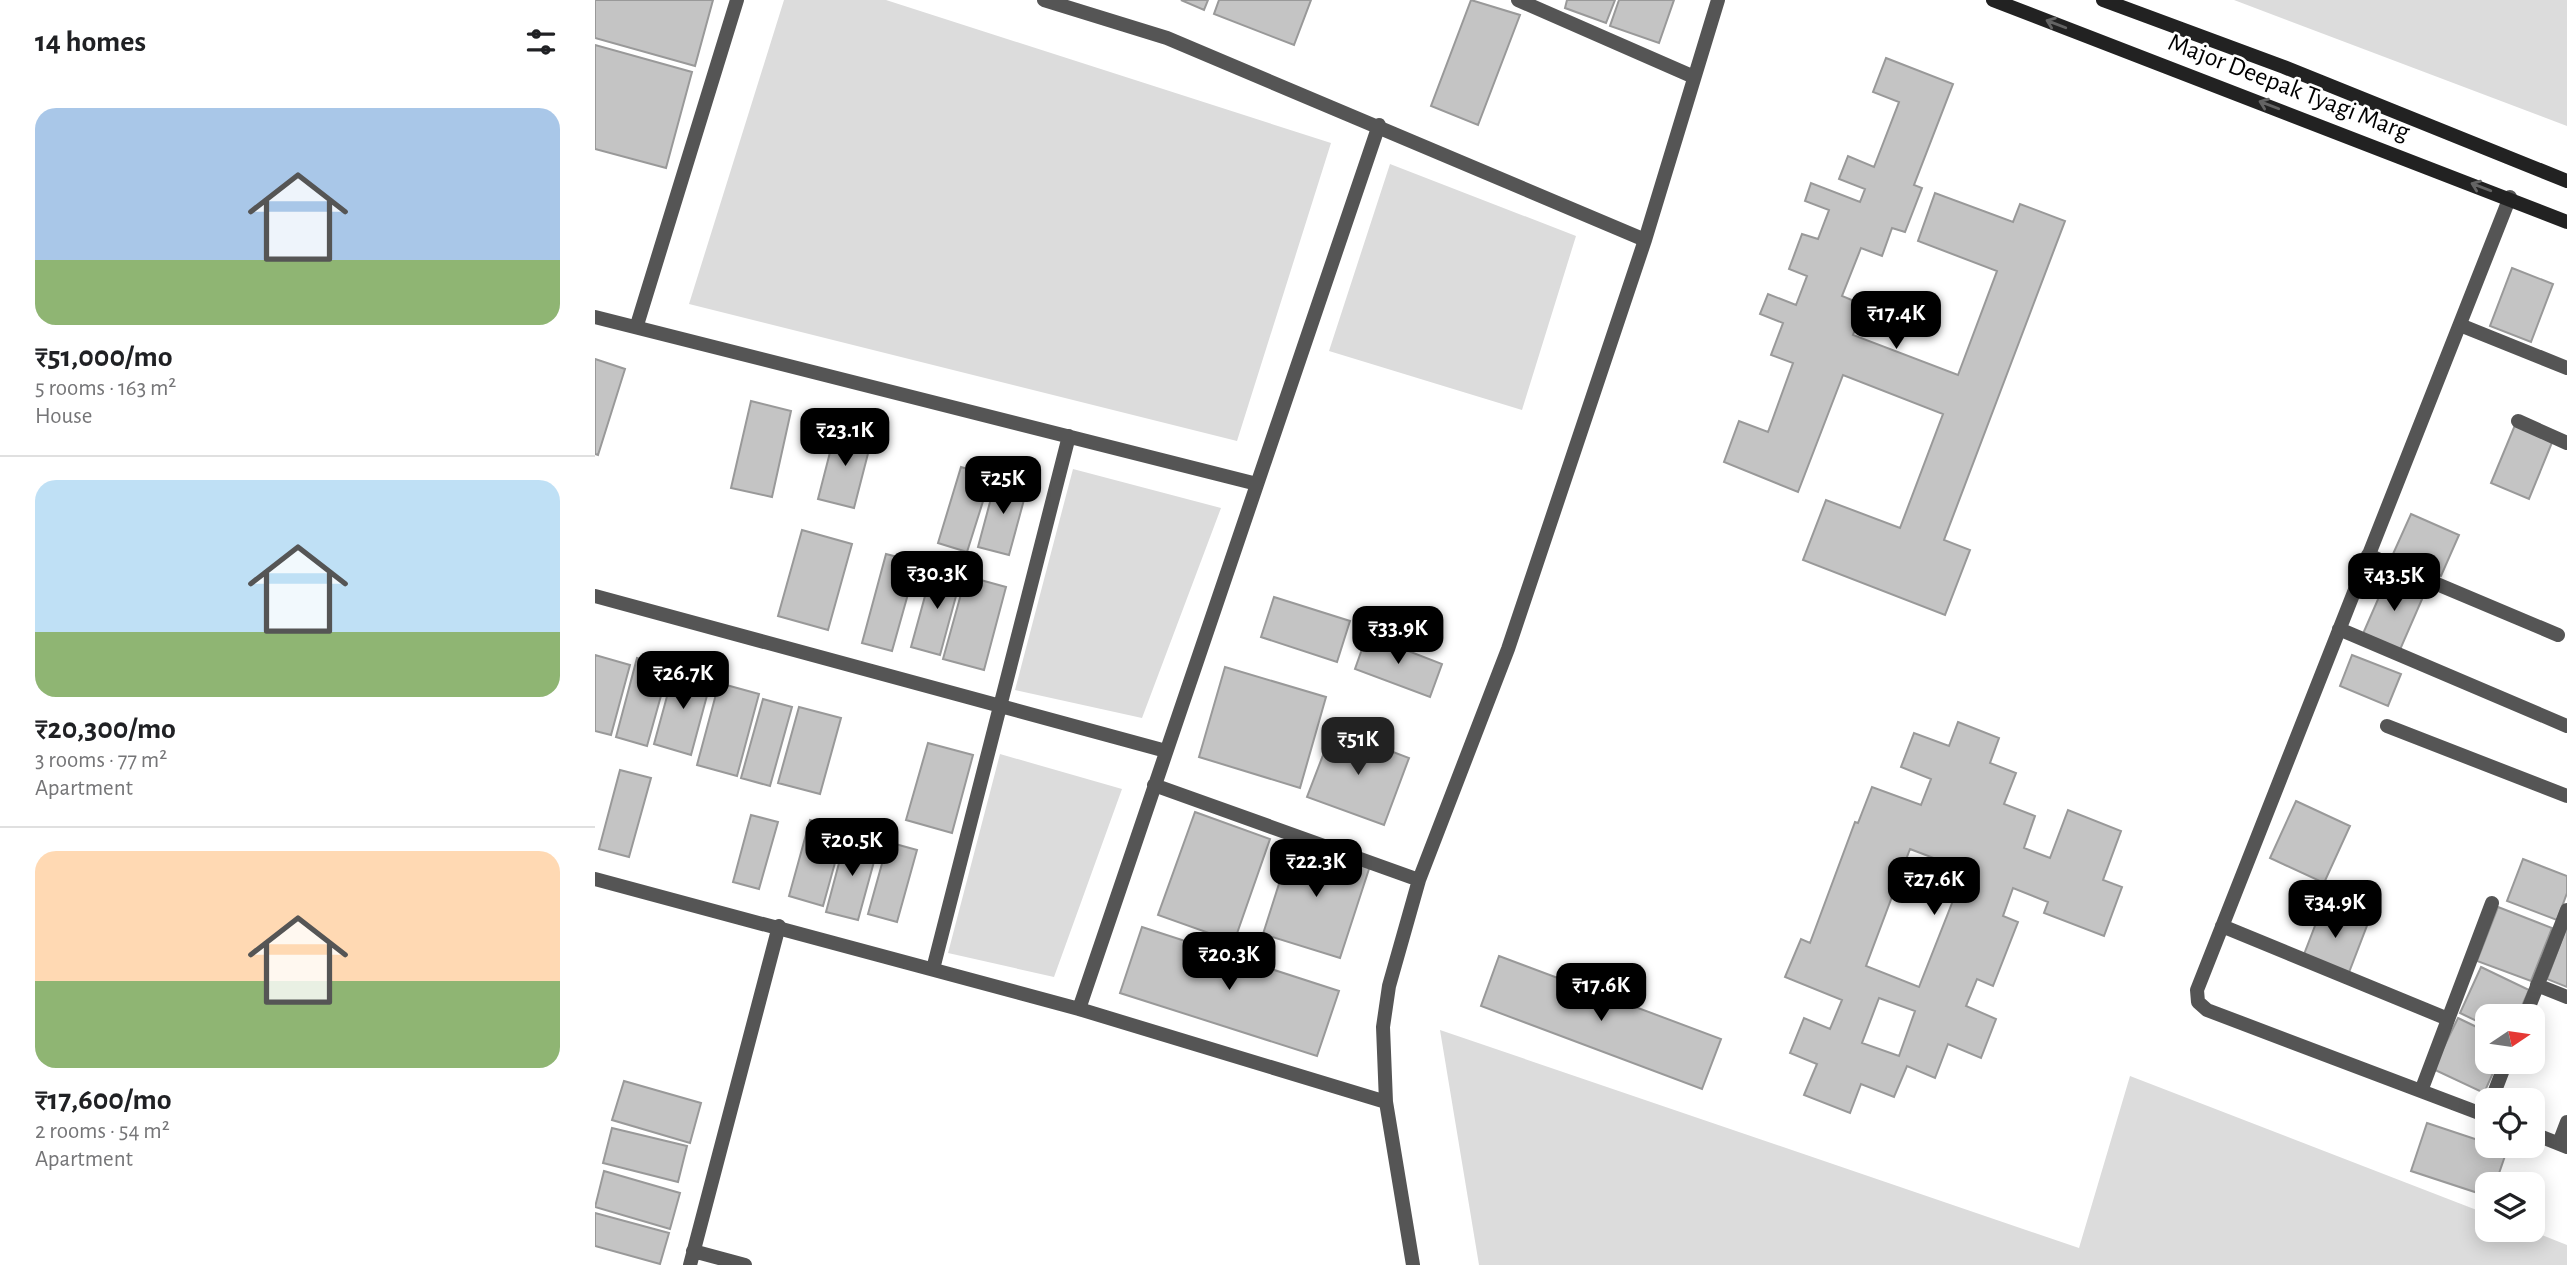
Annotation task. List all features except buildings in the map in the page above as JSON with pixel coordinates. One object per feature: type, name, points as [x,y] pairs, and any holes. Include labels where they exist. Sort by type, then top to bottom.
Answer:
[{"type":"street","points":[[637,325],[737,0]]},
{"type":"street","points":[[1044,0],[1167,38],[1379,125],[1645,240]]},
{"type":"street","points":[[1518,0],[1694,77]]},
{"type":"street","points":[[1413,1265],[1387,1102],[1383,1027],[1388,986],[1419,880],[1508,649],[1645,240],[1718,0]]},
{"type":"street","name":"Major Deepak Tyagi Marg","points":[[1993,0],[2510,197],[2567,222]]},
{"type":"street","name":"Major Deepak Tyagi Marg","points":[[2103,0],[2284,67],[2567,181]]},
{"type":"street","points":[[1079,1009],[1379,125]]},
{"type":"street","points":[[2475,1110],[2207,1010],[2198,1002],[2197,990],[2510,197]]},
{"type":"street","points":[[595,317],[637,325],[1257,484]]},
{"type":"street","points":[[2460,325],[2567,368]]},
{"type":"street","points":[[2518,421],[2567,443]]},
{"type":"street","points":[[933,969],[1069,436]]},
{"type":"street","points":[[2368,555],[2558,635]]},
{"type":"street","points":[[595,596],[1166,751]]},
{"type":"street","points":[[2339,629],[2567,726]]},
{"type":"street","points":[[2387,726],[2567,796]]},
{"type":"street","points":[[1154,786],[1419,880]]},
{"type":"street","points":[[595,879],[779,926],[1079,1009],[1387,1102]]},
{"type":"street","points":[[2421,1091],[2492,903]]},
{"type":"street","points":[[2530,1004],[2567,912]]},
{"type":"street","points":[[745,1265],[692,1258],[779,926]]},
{"type":"street","points":[[2222,926],[2448,1019]]},
{"type":"street","points":[[2537,985],[2567,997]]},
{"type":"street","points":[[2545,1138],[2563,1145],[2567,1122]]},
{"type":"shaded area","points":[[784,0],[886,0],[1331,143],[1237,441],[689,304]]},
{"type":"shaded area","points":[[2234,0],[2567,0],[2567,126]]},
{"type":"shaded area","points":[[1390,164],[1576,236],[1522,410],[1329,351]]},
{"type":"shaded area","points":[[1073,469],[1221,508],[1142,718],[1015,690]]},
{"type":"shaded area","points":[[1000,754],[1122,789],[1054,977],[948,953]]},
{"type":"shaded area","points":[[1440,1030],[2079,1248],[2130,1076],[2475,1209],[2475,1242],[2545,1242],[2545,1236],[2567,1245],[2567,1265],[1479,1265]]}]
